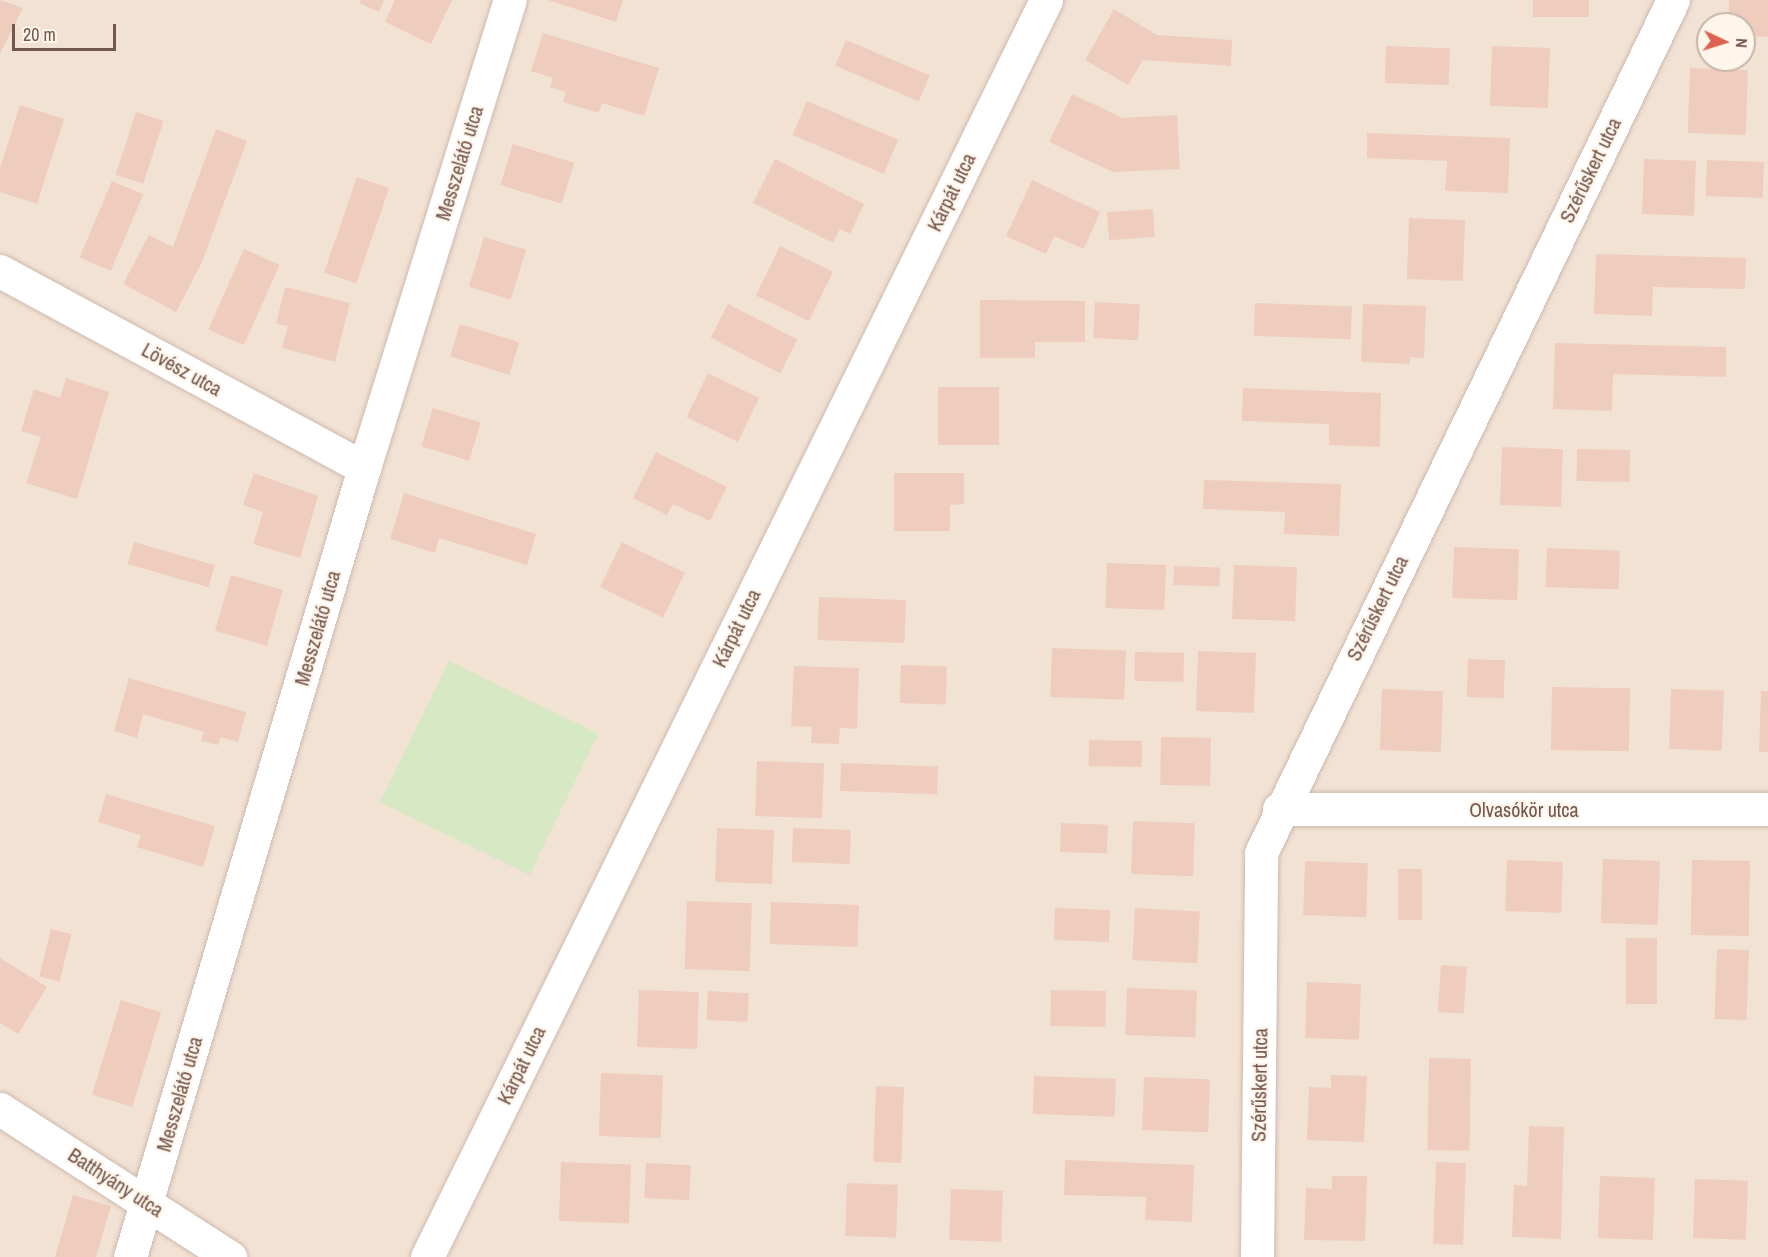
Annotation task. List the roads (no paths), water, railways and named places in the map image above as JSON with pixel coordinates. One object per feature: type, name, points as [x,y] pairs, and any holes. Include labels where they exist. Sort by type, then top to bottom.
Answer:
[{"type":"street","name":"Messzelátó utca","points":[[130,1257],[364,468],[510,0]]},
{"type":"street","name":"Kárpát utca","points":[[427,1257],[1046,0]]},
{"type":"street","name":"Szérűskert utca","points":[[1257,1257],[1261,853],[1279,809],[1673,0]]},
{"type":"street","name":"Lövész utca","points":[[0,271],[364,468]]},
{"type":"street","name":"Olvasókör utca","points":[[1279,809],[1768,809]]},
{"type":"street","name":"Batthyány utca","points":[[0,1109],[148,1201],[230,1257]]}]
